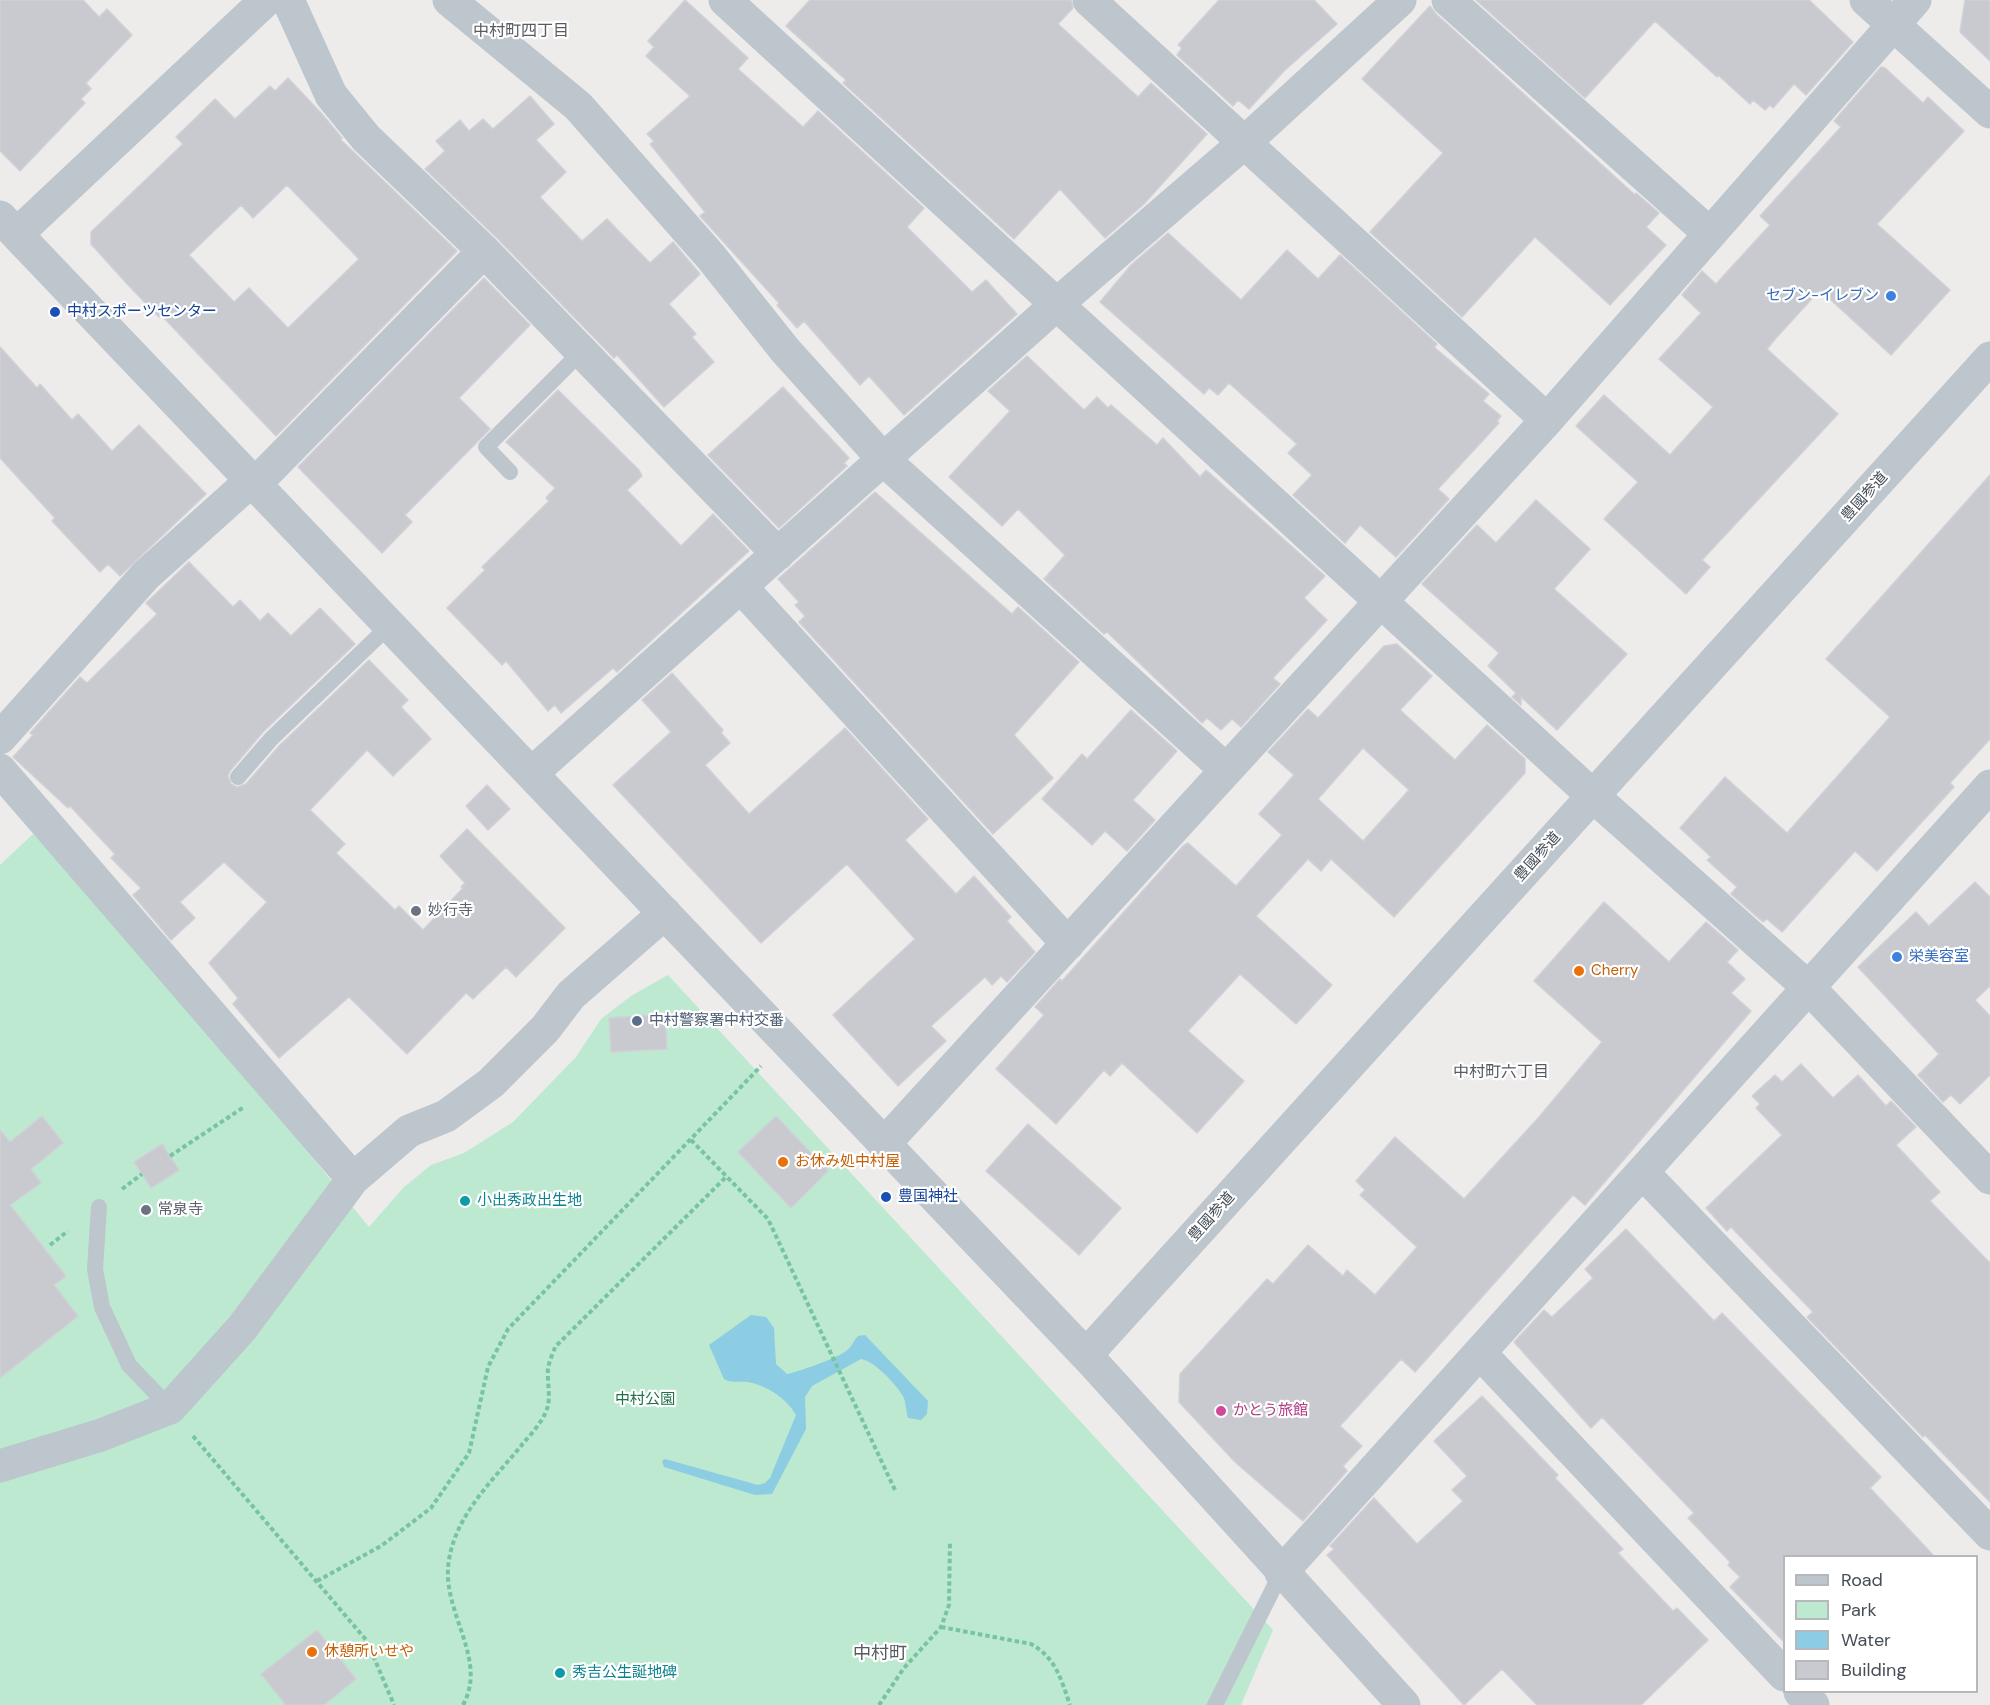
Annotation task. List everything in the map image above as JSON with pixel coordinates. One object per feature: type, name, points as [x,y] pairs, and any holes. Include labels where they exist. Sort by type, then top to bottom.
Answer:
[{"type":"street","points":[[266,0],[9,226],[1086,1355],[1281,1573],[1404,1705]]},
{"type":"street","points":[[288,0],[332,95],[366,138],[484,251],[778,554]]},
{"type":"street","points":[[448,0],[578,106],[711,257],[784,350],[884,460],[1225,769]]},
{"type":"street","points":[[725,0],[1593,796],[1810,989],[1990,1179]]},
{"type":"street","points":[[1089,0],[1547,420]]},
{"type":"street","points":[[1448,0],[1710,234]]},
{"type":"street","points":[[1866,0],[1990,112]]},
{"type":"street","points":[[884,1144],[1547,420],[1915,0]]},
{"type":"street","points":[[532,773],[1057,304],[1245,142],[1386,4]]},
{"type":"street","points":[[0,738],[147,575],[253,482],[484,251]]},
{"type":"street","name":"豊國参道","points":[[1086,1355],[1990,358]]},
{"type":"street","points":[[741,587],[1068,944]]},
{"type":"street","points":[[0,770],[353,1179]]},
{"type":"street","points":[[1281,1573],[1810,989],[1984,805]]},
{"type":"street","points":[[0,1466],[100,1435],[170,1408],[242,1328],[353,1179],[409,1131],[446,1116],[491,1083],[545,1029],[571,995],[665,913]]},
{"type":"street","points":[[1643,1173],[1990,1534]]},
{"type":"street","points":[[1480,1353],[1783,1673]]},
{"type":"street","points":[[1801,1693],[1813,1705]]},
{"type":"lane","points":[[510,472],[486,447],[582,351]]},
{"type":"lane","points":[[238,777],[271,739],[390,625]]},
{"type":"lane","points":[[99,1207],[95,1269],[102,1306],[129,1365],[170,1408]]},
{"type":"lane","points":[[1215,1705],[1281,1573]]},
{"type":"path","points":[[316,1581],[381,1546],[431,1508],[469,1453],[488,1367],[508,1329],[762,1066]]},
{"type":"path","points":[[170,1156],[274,1087]]},
{"type":"path","points":[[690,1140],[768,1219],[895,1490]]},
{"type":"path","points":[[463,1705],[471,1691],[473,1672],[448,1584],[449,1561],[457,1531],[473,1504],[537,1426],[548,1408],[549,1366],[555,1347],[726,1177]]},
{"type":"path","points":[[170,1408],[368,1641],[394,1705]]},
{"type":"path","points":[[879,1705],[904,1668],[940,1627],[949,1605],[950,1541]]},
{"type":"path","points":[[940,1627],[1030,1644],[1040,1649],[1059,1670],[1070,1705]]},
{"type":"green space","name":"中村公園","points":[[33,834],[152,960],[369,1227],[403,1188],[431,1165],[464,1153],[513,1122],[576,1057],[601,1019],[631,996],[668,975],[1273,1630],[1241,1705],[0,1705],[0,865]]},
{"type":"water","points":[[751,1315],[766,1317],[774,1328],[776,1364],[787,1374],[842,1354],[858,1336],[865,1335],[928,1401],[927,1414],[921,1420],[908,1418],[904,1398],[896,1387],[879,1369],[861,1359],[812,1386],[805,1397],[806,1429],[772,1494],[755,1495],[664,1467],[662,1461],[665,1459],[758,1485],[770,1478],[796,1415],[782,1398],[769,1390],[748,1382],[724,1379],[709,1345]]},
{"type":"building","points":[[0,0],[83,0],[99,17],[107,9],[132,35],[86,83],[91,89],[81,99],[85,103],[20,171],[0,151]]},
{"type":"building","points":[[685,0],[748,58],[738,69],[803,127],[818,111],[924,208],[907,227],[972,292],[986,280],[1017,314],[904,415],[869,376],[860,385],[804,321],[797,328],[777,305],[779,303],[700,216],[705,212],[650,144],[654,141],[647,134],[690,96],[646,56],[654,47],[648,41]]},
{"type":"building","points":[[810,0],[1071,0],[1073,8],[1058,24],[1138,97],[1151,83],[1207,134],[1144,204],[1105,238],[1060,189],[1014,239],[843,83],[846,80],[786,26]]},
{"type":"building","points":[[1219,0],[1314,0],[1337,24],[1284,71],[1249,109],[1238,100],[1233,106],[1177,55],[1182,48],[1178,45]]},
{"type":"building","points":[[1476,0],[1809,0],[1853,42],[1806,95],[1794,84],[1773,108],[1770,105],[1765,110],[1753,100],[1750,104],[1655,21],[1585,98]]},
{"type":"building","points":[[1965,0],[1990,0],[1990,61],[1960,32]]},
{"type":"building","points":[[1430,6],[1436,14],[1635,195],[1636,193],[1659,213],[1646,227],[1666,245],[1610,305],[1535,237],[1462,317],[1370,232],[1443,153],[1362,79]]},
{"type":"building","points":[[1881,67],[1885,68],[1923,103],[1928,97],[1964,131],[1877,224],[1950,290],[1891,355],[1820,290],[1776,338],[1767,349],[1838,414],[1702,560],[1710,567],[1686,594],[1604,519],[1638,482],[1576,426],[1604,395],[1670,455],[1713,407],[1659,359],[1701,313],[1682,295],[1702,271],[1716,284],[1770,225],[1760,216],[1841,127],[1834,121]]},
{"type":"building","points":[[288,78],[322,114],[342,138],[340,139],[457,251],[276,436],[91,244],[91,232],[183,144],[176,137],[215,99],[235,119],[270,86],[275,91]],"holes":[[[287,185],[359,259],[288,328],[249,288],[234,302],[189,255],[241,205],[253,218]]]},
{"type":"building","points":[[530,96],[554,124],[536,140],[566,172],[540,197],[582,241],[607,219],[650,263],[673,242],[700,274],[669,304],[696,334],[692,337],[714,362],[664,407],[617,355],[614,358],[497,238],[425,169],[445,151],[436,141],[460,120],[469,131],[483,119],[493,129]]},
{"type":"building","points":[[1168,233],[1241,300],[1287,250],[1318,279],[1340,255],[1437,344],[1434,347],[1489,394],[1483,401],[1501,416],[1497,421],[1499,423],[1438,489],[1449,499],[1396,557],[1360,525],[1345,543],[1293,495],[1312,475],[1288,453],[1297,444],[1229,383],[1218,395],[1209,388],[1204,394],[1100,302],[1131,265]]},
{"type":"building","points":[[484,278],[530,325],[459,398],[490,429],[405,515],[412,522],[382,553],[298,467]]},
{"type":"building","points":[[0,347],[37,388],[40,384],[72,420],[78,414],[112,451],[139,425],[206,494],[120,576],[108,564],[100,572],[52,521],[55,518],[0,458]]},
{"type":"building","points":[[1027,356],[1084,410],[1097,397],[1108,408],[1111,405],[1157,445],[1163,438],[1200,477],[1206,470],[1325,576],[1304,598],[1327,620],[1273,678],[1280,684],[1241,727],[1232,719],[1221,730],[1207,718],[1202,723],[1107,632],[1104,634],[1044,579],[1065,555],[1018,509],[1002,526],[949,477],[1010,411],[988,391]]},
{"type":"building","points":[[783,387],[849,458],[844,463],[847,466],[779,528],[708,455]]},
{"type":"building","points":[[558,390],[639,470],[642,476],[627,490],[681,546],[713,514],[749,551],[617,672],[613,668],[561,713],[555,705],[548,711],[506,661],[502,665],[447,608],[485,570],[482,567],[549,501],[546,498],[555,488],[506,442]]},
{"type":"building","points":[[1990,475],[1990,739],[1950,783],[1954,787],[1877,871],[1855,851],[1782,932],[1767,919],[1763,922],[1731,894],[1737,887],[1707,860],[1711,857],[1680,828],[1725,777],[1787,833],[1890,717],[1826,659]]},
{"type":"building","points":[[875,492],[1012,614],[1018,607],[1079,662],[1014,735],[1053,778],[993,834],[799,622],[805,616],[795,605],[799,602],[778,579]]},
{"type":"building","points":[[1536,500],[1590,549],[1554,589],[1627,654],[1557,730],[1521,697],[1521,705],[1512,697],[1516,693],[1488,666],[1499,653],[1422,584],[1477,525],[1496,543]]},
{"type":"building","points":[[189,562],[233,607],[240,600],[260,621],[268,613],[291,636],[320,608],[355,644],[263,732],[230,771],[228,776],[231,784],[237,787],[246,784],[279,746],[369,660],[408,700],[401,707],[431,739],[393,776],[367,750],[310,810],[345,844],[336,853],[395,910],[399,906],[423,930],[463,888],[461,887],[465,883],[440,856],[467,829],[565,928],[516,977],[506,967],[473,999],[466,993],[407,1054],[349,997],[279,1058],[233,1004],[238,998],[209,963],[267,902],[224,862],[180,902],[195,918],[171,940],[133,895],[141,888],[111,858],[115,854],[70,806],[68,808],[13,757],[33,735],[30,733],[80,677],[87,683],[157,614],[146,603]]},
{"type":"building","points":[[1397,644],[1432,676],[1400,710],[1455,760],[1487,725],[1525,759],[1525,773],[1394,917],[1331,859],[1321,871],[1308,859],[1256,916],[1332,985],[1296,1024],[1240,974],[1188,1031],[1244,1081],[1197,1133],[1122,1063],[1110,1076],[1104,1070],[1056,1124],[996,1069],[1044,1015],[1035,1007],[1060,979],[1062,981],[1183,846],[1188,843],[1236,886],[1282,835],[1259,814],[1294,775],[1268,752],[1308,709],[1318,718],[1384,646]],"holes":[[[1363,748],[1409,790],[1363,841],[1318,799]]]},
{"type":"building","points":[[672,673],[723,730],[721,733],[730,743],[705,765],[749,814],[845,728],[928,819],[905,840],[956,894],[974,876],[1011,917],[1007,921],[1035,952],[1007,982],[1001,976],[992,985],[985,977],[931,1026],[946,1041],[898,1086],[833,1015],[915,939],[847,864],[761,943],[613,785],[671,732],[642,700]]},
{"type":"building","points":[[1131,710],[1177,751],[1133,800],[1155,820],[1127,851],[1105,831],[1092,845],[1042,799],[1082,754],[1087,759]]},
{"type":"building","points":[[487,785],[510,809],[488,830],[466,806]]},
{"type":"building","points":[[1975,882],[1990,897],[1990,986],[1975,1000],[1990,1016],[1990,1075],[1960,1104],[1951,1095],[1943,1102],[1918,1075],[1939,1054],[1858,967],[1916,912],[1929,926]]},
{"type":"building","points":[[1604,902],[1669,962],[1706,922],[1738,950],[1727,962],[1745,979],[1731,993],[1751,1011],[1585,1205],[1573,1195],[1415,1372],[1401,1359],[1340,1426],[1362,1446],[1343,1466],[1347,1471],[1303,1521],[1235,1462],[1179,1402],[1180,1374],[1267,1279],[1273,1284],[1308,1245],[1343,1276],[1347,1270],[1375,1295],[1417,1247],[1360,1195],[1365,1190],[1356,1181],[1395,1137],[1464,1199],[1539,1117],[1602,1042],[1534,981]]},
{"type":"building","points":[[665,1014],[667,1049],[611,1052],[609,1018]]},
{"type":"building","points":[[1801,1064],[1833,1098],[1858,1075],[1886,1106],[1891,1101],[1916,1127],[1896,1145],[1940,1192],[1930,1201],[1990,1263],[1990,1502],[1925,1435],[1923,1437],[1807,1317],[1813,1312],[1731,1227],[1727,1231],[1706,1208],[1782,1135],[1756,1108],[1760,1104],[1752,1096],[1775,1075],[1782,1082]]},
{"type":"building","points":[[42,1116],[63,1143],[31,1169],[41,1183],[10,1205],[66,1276],[54,1285],[78,1316],[0,1378],[0,1130],[10,1142]]},
{"type":"building","name":"お休み処中村屋","points":[[776,1116],[828,1171],[791,1208],[738,1152]]},
{"type":"building","points":[[1028,1124],[1121,1208],[1079,1255],[986,1171]]},
{"type":"building","points":[[162,1144],[179,1170],[151,1188],[134,1162]]},
{"type":"building","points":[[1626,1229],[1714,1321],[1722,1313],[1881,1477],[1870,1488],[1933,1555],[1783,1555],[1783,1641],[1730,1587],[1740,1577],[1728,1565],[1730,1562],[1688,1518],[1694,1513],[1602,1417],[1591,1428],[1514,1342],[1544,1310],[1552,1317],[1593,1278],[1585,1269]]},
{"type":"building","points":[[1482,1396],[1558,1475],[1555,1478],[1623,1549],[1618,1553],[1673,1611],[1677,1608],[1708,1640],[1641,1705],[1537,1705],[1502,1669],[1464,1705],[1327,1555],[1334,1549],[1330,1546],[1374,1498],[1417,1544],[1463,1501],[1452,1490],[1467,1476],[1434,1441]]},
{"type":"building","name":"休憩所いせや","points":[[317,1630],[356,1679],[324,1705],[286,1705],[261,1674]]},
{"type":"place","name":"セブン-イレブン","points":[[1891,296]]},
{"type":"place","name":"中村スポーツセンター","points":[[55,312]]},
{"type":"place","name":"妙行寺","points":[[416,911]]},
{"type":"place","name":"栄美容室","points":[[1897,957]]},
{"type":"place","name":"Cherry","points":[[1579,971]]},
{"type":"place","name":"中村警察署中村交番","points":[[637,1021]]},
{"type":"place","name":"お休み処中村屋","points":[[783,1162]]},
{"type":"place","name":"豊国神社","points":[[886,1197]]},
{"type":"place","name":"小出秀政出生地","points":[[465,1201]]},
{"type":"place","name":"常泉寺","points":[[146,1210]]},
{"type":"place","name":"かとう旅館","points":[[1221,1411]]},
{"type":"place","name":"休憩所いせや","points":[[312,1652]]},
{"type":"place","name":"秀吉公生誕地碑","points":[[560,1673]]},
{"type":"district","name":"中村町四丁目","points":[[521,32]]},
{"type":"district","name":"中村町六丁目","points":[[1501,1073]]},
{"type":"district","name":"中村町","points":[[880,1654]]}]
